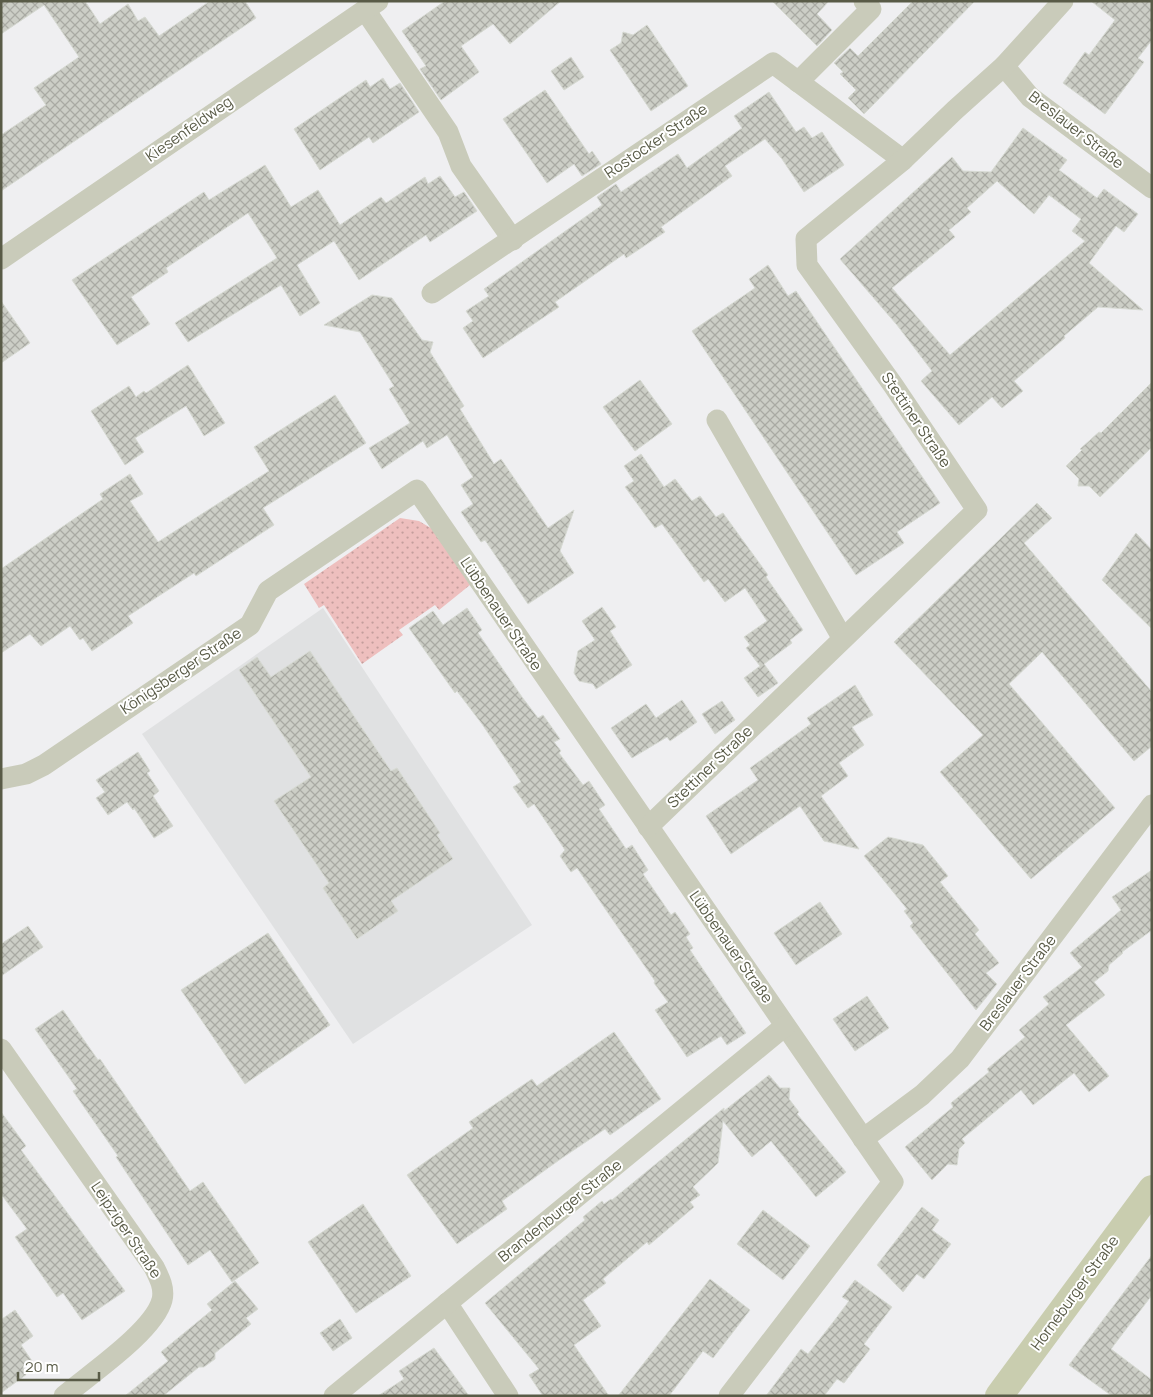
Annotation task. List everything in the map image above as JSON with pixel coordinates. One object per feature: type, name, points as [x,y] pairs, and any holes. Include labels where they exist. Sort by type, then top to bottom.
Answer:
[{"type":"main road","name":"Horneburger Straße","points":[[999,1396],[1152,1190]]},
{"type":"street","points":[[798,82],[872,9],[864,1]]},
{"type":"street","name":"Stettiner Straße","points":[[648,827],[977,510],[893,384],[807,265],[806,240],[824,222],[903,160],[1004,66],[1064,1]]},
{"type":"street","points":[[372,6],[448,132],[461,166],[513,240]]},
{"type":"street","name":"Kiesenfeldweg","points":[[1,259],[372,6]]},
{"type":"street","name":"Rostocker Straße","points":[[432,293],[513,240],[773,62],[903,160]]},
{"type":"street","name":"Breslauer Straße","points":[[1004,66],[1030,96],[1152,188]]},
{"type":"street","points":[[717,420],[843,639]]},
{"type":"street","name":"Königsberger Straße","points":[[1,779],[26,774],[44,764],[250,625],[268,591],[417,490]]},
{"type":"street","name":"Lübbenauer Straße","points":[[417,490],[893,1182],[729,1396]]},
{"type":"street","name":"Breslauer Straße","points":[[863,1139],[922,1095],[960,1058],[1152,805]]},
{"type":"street","name":"Brandenburger Straße","points":[[334,1396],[785,1026]]},
{"type":"street","name":"Leipziger Straße","points":[[1,1049],[154,1267],[161,1282],[162,1298],[155,1317],[143,1330],[64,1396]]},
{"type":"street","points":[[448,1304],[508,1396]]},
{"type":"shaded area","points":[[400,518],[419,521],[434,530],[470,585],[439,610],[435,605],[399,630],[403,635],[362,664],[324,605],[319,608],[304,584]]},
{"type":"shaded area","points":[[323,608],[532,925],[353,1044],[142,734]]},
{"type":"building","points":[[1,1],[85,1],[100,24],[128,4],[138,21],[145,17],[159,36],[210,1],[245,1],[256,18],[1,191],[1,135],[46,105],[34,88],[79,57],[44,5],[1,34]]},
{"type":"building","points":[[445,1],[561,1],[510,44],[493,24],[461,46],[479,72],[441,100],[420,69],[426,66],[402,31]]},
{"type":"building","points":[[772,1],[829,1],[817,14],[832,30],[817,46]]},
{"type":"building","points":[[913,1],[975,1],[864,114],[848,98],[856,90],[840,74],[843,72],[834,63],[850,48],[858,56]]},
{"type":"building","points":[[1091,1],[1152,1],[1152,40],[1138,58],[1144,62],[1105,114],[1063,83],[1085,52],[1089,55],[1115,20]]},
{"type":"building","points":[[647,25],[688,86],[651,111],[610,50],[621,43],[623,32],[633,35]]},
{"type":"building","points":[[571,57],[584,77],[564,90],[551,71]]},
{"type":"building","points":[[383,78],[390,89],[400,83],[419,112],[373,143],[369,137],[320,170],[294,129],[366,80],[370,87]]},
{"type":"building","points":[[545,90],[589,154],[592,151],[601,164],[582,176],[574,164],[547,183],[503,119]]},
{"type":"building","points":[[769,92],[796,132],[804,127],[812,138],[822,132],[844,165],[804,192],[782,159],[765,139],[725,166],[732,176],[661,227],[665,232],[626,258],[624,254],[555,302],[559,307],[483,358],[463,328],[473,321],[466,311],[489,296],[484,289],[602,205],[597,197],[616,184],[621,192],[678,154],[687,168],[742,128],[734,116]]},
{"type":"building","points":[[1023,128],[1067,160],[1059,170],[1097,198],[1104,189],[1138,214],[1124,232],[1116,226],[1089,263],[1143,310],[1098,307],[1014,381],[1023,391],[1002,408],[992,397],[959,425],[921,381],[932,371],[897,325],[840,259],[952,157],[963,171],[991,172]],"holes":[[[997,181],[1034,214],[1049,195],[1081,219],[1072,231],[1085,241],[950,355],[892,288],[955,237],[949,230],[971,212],[967,208]]]},
{"type":"building","points":[[265,165],[291,207],[318,190],[340,225],[381,197],[386,203],[425,177],[428,184],[440,176],[455,197],[464,192],[477,211],[430,242],[426,235],[359,280],[334,241],[297,265],[320,303],[300,316],[281,285],[188,342],[175,323],[277,258],[248,213],[166,268],[168,272],[131,297],[150,324],[117,345],[72,280],[204,192],[209,200]]},
{"type":"building","points":[[768,265],[788,296],[796,291],[940,503],[897,532],[904,543],[856,575],[692,331],[755,288],[749,279]]},
{"type":"building","points":[[372,295],[392,298],[422,340],[433,342],[430,352],[464,406],[460,409],[494,464],[501,459],[548,528],[574,510],[560,551],[574,573],[528,604],[485,540],[481,542],[461,512],[473,504],[461,485],[473,477],[447,435],[427,448],[423,441],[382,469],[369,448],[410,423],[389,389],[394,386],[360,332],[324,325]]},
{"type":"building","points":[[1,301],[30,343],[1,363]]},
{"type":"building","points":[[188,365],[225,423],[204,436],[186,406],[135,438],[144,452],[125,465],[91,411],[129,386],[136,397],[144,391],[146,393]]},
{"type":"building","points":[[640,380],[672,424],[635,451],[603,407]]},
{"type":"building","points":[[1152,382],[1152,447],[1100,497],[1089,486],[1078,486],[1079,479],[1066,466],[1082,450],[1080,449],[1099,432],[1101,433]]},
{"type":"building","points":[[335,395],[366,443],[263,508],[274,525],[196,576],[194,573],[128,616],[133,623],[92,651],[83,638],[80,640],[70,626],[41,646],[30,634],[1,653],[1,569],[103,499],[100,494],[130,474],[143,494],[130,501],[158,542],[269,471],[254,447]]},
{"type":"building","points":[[641,454],[664,487],[675,479],[692,501],[700,496],[716,517],[723,513],[768,575],[766,577],[803,630],[790,640],[792,643],[764,664],[778,683],[758,697],[744,678],[760,666],[746,648],[750,645],[744,637],[767,621],[745,588],[725,602],[708,579],[704,582],[662,524],[655,528],[625,487],[634,481],[624,466]]},
{"type":"building","points":[[1037,503],[1052,518],[1024,543],[1152,692],[1152,746],[1134,761],[1042,652],[1009,684],[1115,808],[1031,879],[940,772],[983,735],[894,642]]},
{"type":"building","points":[[1136,533],[1152,550],[1152,629],[1102,580]]},
{"type":"building","points":[[602,607],[616,627],[610,631],[632,665],[596,689],[593,684],[579,681],[574,673],[578,651],[595,640],[582,621]]},
{"type":"building","points":[[467,608],[482,630],[478,633],[522,697],[538,718],[543,715],[560,739],[554,742],[561,751],[559,753],[583,785],[589,781],[605,805],[599,809],[626,849],[632,845],[648,870],[643,874],[671,915],[675,912],[690,934],[686,937],[693,948],[690,950],[746,1033],[727,1045],[721,1036],[687,1057],[655,1010],[668,1002],[654,983],[655,981],[577,868],[571,872],[560,856],[565,850],[534,804],[528,808],[513,787],[521,782],[482,724],[457,691],[455,693],[409,628],[433,611],[443,625]]},
{"type":"building","points":[[310,651],[391,771],[397,768],[440,833],[437,835],[453,859],[391,901],[398,911],[357,939],[323,888],[329,883],[274,801],[311,777],[239,670],[257,657],[271,677]]},
{"type":"building","points":[[855,685],[873,715],[852,727],[864,745],[839,763],[848,776],[821,796],[859,849],[824,841],[800,806],[731,854],[706,816],[758,780],[750,768],[811,724],[807,718]]},
{"type":"building","points":[[682,700],[697,722],[670,741],[667,737],[632,758],[611,728],[646,704],[656,718]]},
{"type":"building","points":[[722,701],[735,720],[715,734],[702,714]]},
{"type":"building","points":[[138,752],[150,771],[147,773],[159,791],[153,796],[173,826],[154,838],[134,808],[133,810],[127,802],[108,815],[96,798],[105,792],[96,780]]},
{"type":"building","points":[[888,837],[923,845],[948,876],[940,882],[979,930],[975,934],[999,963],[986,973],[997,984],[976,1010],[910,926],[913,923],[904,911],[907,909],[864,856]]},
{"type":"building","points":[[1152,870],[1152,930],[1122,952],[1109,965],[1108,971],[1094,982],[1105,995],[1066,1025],[1109,1076],[1089,1092],[1074,1073],[1033,1105],[1021,1090],[962,1139],[965,1143],[959,1149],[957,1165],[948,1164],[932,1180],[905,1147],[953,1107],[951,1103],[989,1072],[987,1069],[1025,1037],[1019,1030],[1049,1004],[1043,997],[1082,967],[1070,953],[1121,910],[1112,897]]},
{"type":"building","points":[[820,902],[842,934],[796,965],[774,933]]},
{"type":"building","points":[[28,926],[43,947],[1,976],[1,944]]},
{"type":"building","points":[[268,933],[330,1025],[245,1084],[181,990]]},
{"type":"building","points":[[867,996],[889,1028],[855,1051],[833,1019]]},
{"type":"building","points":[[63,1010],[98,1060],[100,1059],[190,1191],[203,1182],[259,1263],[232,1282],[210,1250],[188,1265],[116,1157],[118,1156],[73,1091],[77,1089],[35,1029]]},
{"type":"building","points":[[614,1032],[661,1099],[610,1135],[605,1129],[562,1158],[502,1201],[507,1209],[457,1244],[407,1175],[473,1128],[469,1122],[532,1079],[537,1086]]},
{"type":"building","points":[[769,1075],[780,1088],[790,1088],[789,1099],[799,1112],[797,1114],[846,1172],[816,1197],[771,1141],[752,1157],[723,1121],[718,1163],[693,1187],[700,1195],[690,1202],[694,1207],[649,1245],[647,1242],[603,1279],[606,1283],[583,1300],[601,1326],[574,1345],[609,1396],[543,1396],[529,1375],[539,1369],[485,1303],[585,1220],[583,1217],[602,1201],[604,1204],[612,1200],[724,1108],[724,1111]]},
{"type":"building","points":[[1,1112],[26,1146],[21,1150],[125,1291],[82,1320],[63,1293],[57,1297],[15,1237],[27,1229],[1,1194]]},
{"type":"building","points":[[363,1204],[411,1276],[356,1313],[308,1242]]},
{"type":"building","points":[[922,1207],[939,1220],[932,1230],[951,1244],[924,1279],[917,1274],[903,1292],[877,1265]]},
{"type":"building","points":[[763,1210],[810,1246],[783,1280],[737,1244]]},
{"type":"building","points":[[1152,1255],[1152,1295],[1111,1349],[1152,1380],[1152,1396],[1112,1396],[1069,1365]]},
{"type":"building","points":[[710,1279],[750,1310],[713,1358],[703,1351],[669,1396],[618,1396]]},
{"type":"building","points":[[855,1280],[892,1307],[864,1344],[870,1349],[844,1383],[837,1379],[824,1396],[766,1396],[801,1349],[808,1354],[834,1321],[849,1301],[842,1297]]},
{"type":"building","points":[[235,1281],[258,1309],[246,1318],[251,1324],[215,1353],[215,1359],[204,1367],[199,1367],[163,1396],[125,1396],[168,1361],[161,1352],[212,1310],[207,1304]]},
{"type":"building","points":[[15,1310],[33,1336],[21,1345],[32,1361],[23,1367],[27,1374],[1,1393],[1,1318]]},
{"type":"building","points":[[340,1319],[352,1338],[333,1351],[320,1333]]},
{"type":"building","points":[[434,1348],[469,1396],[378,1396],[404,1379],[399,1371]]}]
